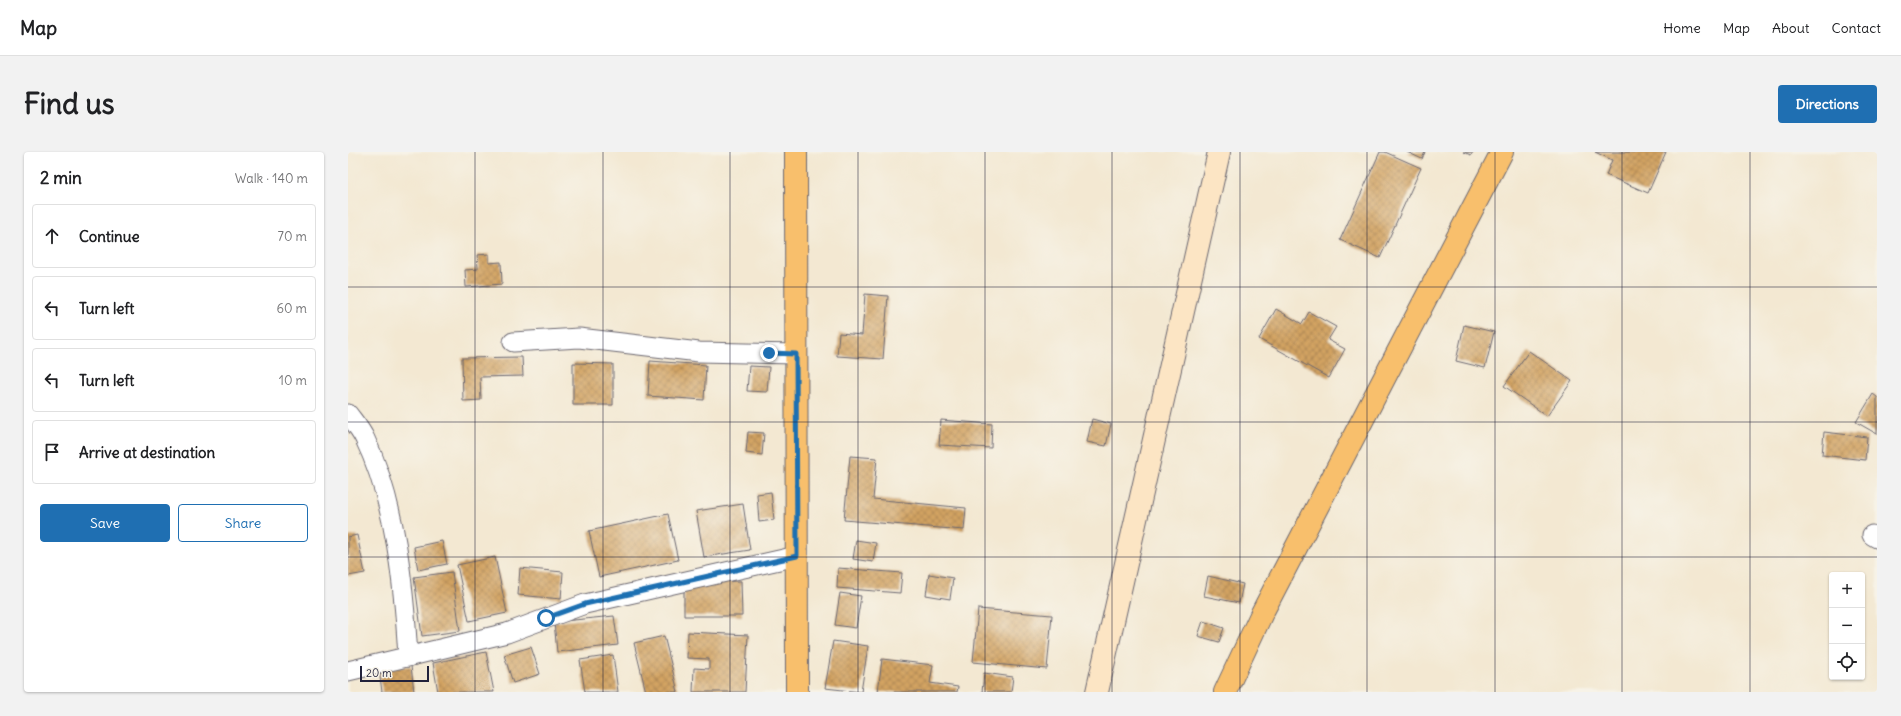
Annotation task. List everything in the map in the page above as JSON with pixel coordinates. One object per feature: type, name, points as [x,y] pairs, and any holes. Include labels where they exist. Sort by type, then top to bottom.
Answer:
[{"type":"main road","points":[[796,152],[797,692]]},
{"type":"main road","points":[[1097,692],[1219,152]]},
{"type":"main road","points":[[1225,692],[1262,613],[1502,152]]},
{"type":"street","points":[[513,342],[579,338],[699,352],[796,354]]},
{"type":"street","points":[[348,414],[365,438],[385,490],[405,605],[408,657]]},
{"type":"street","points":[[348,671],[507,633],[585,604],[797,556]]},
{"type":"building","points":[[1380,152],[1385,152],[1421,168],[1380,258],[1340,240]]},
{"type":"building","points":[[1407,152],[1425,152],[1422,159]]},
{"type":"building","points":[[1463,152],[1473,152],[1471,155]]},
{"type":"building","points":[[1595,152],[1666,152],[1648,193],[1606,175],[1612,160]]},
{"type":"building","points":[[489,254],[489,263],[501,262],[502,284],[466,287],[465,270],[478,269],[477,255]]},
{"type":"building","points":[[865,294],[888,296],[883,359],[837,356],[839,333],[862,335]]},
{"type":"building","points":[[1276,309],[1302,324],[1309,312],[1336,327],[1328,340],[1345,349],[1329,378],[1259,339]]},
{"type":"building","points":[[1464,325],[1494,332],[1485,368],[1456,361]]},
{"type":"building","points":[[1529,351],[1572,381],[1547,416],[1504,386]]},
{"type":"building","points":[[522,357],[523,376],[480,377],[481,400],[463,401],[462,358]]},
{"type":"building","points":[[650,361],[706,365],[704,400],[648,396]]},
{"type":"building","points":[[573,363],[613,364],[613,405],[573,405]]},
{"type":"building","points":[[749,366],[769,367],[767,392],[747,391]]},
{"type":"building","points":[[1873,394],[1877,397],[1877,434],[1856,422]]},
{"type":"building","points":[[1092,419],[1111,424],[1106,446],[1087,442]]},
{"type":"building","points":[[941,420],[992,424],[991,448],[939,445]]},
{"type":"building","points":[[748,432],[764,433],[762,455],[746,453]]},
{"type":"building","points":[[1824,432],[1867,437],[1865,460],[1822,455]]},
{"type":"building","points":[[850,456],[877,458],[873,499],[966,508],[964,530],[844,520]]},
{"type":"building","points":[[771,492],[774,520],[759,522],[757,494]]},
{"type":"building","points":[[743,504],[750,550],[704,557],[696,511]]},
{"type":"building","points":[[668,514],[678,560],[599,577],[589,531]]},
{"type":"building","points":[[357,535],[365,573],[348,576],[348,537]]},
{"type":"building","points":[[856,540],[876,543],[873,562],[853,559]]},
{"type":"building","points":[[442,541],[447,564],[418,570],[414,547]]},
{"type":"building","points":[[495,557],[507,613],[469,621],[457,565]]},
{"type":"building","points":[[520,568],[563,572],[561,599],[518,595]]},
{"type":"building","points":[[838,568],[902,573],[900,593],[837,588]]},
{"type":"building","points":[[452,572],[460,631],[422,636],[414,577]]},
{"type":"building","points":[[929,574],[953,578],[950,599],[926,595]]},
{"type":"building","points":[[1208,576],[1243,584],[1239,603],[1204,596]]},
{"type":"building","points":[[741,581],[742,616],[684,616],[684,582]]},
{"type":"building","points":[[840,593],[861,596],[856,628],[835,625]]},
{"type":"building","points":[[978,609],[1052,615],[1047,669],[973,662]]},
{"type":"building","points":[[614,616],[618,645],[557,652],[554,622]]},
{"type":"building","points":[[1203,621],[1224,628],[1219,642],[1198,636]]},
{"type":"building","points":[[688,632],[748,635],[745,692],[693,692],[694,668],[709,669],[709,659],[687,658]]},
{"type":"building","points":[[664,636],[678,692],[646,692],[634,643]]},
{"type":"building","points":[[833,641],[868,646],[861,692],[825,688]]},
{"type":"building","points":[[531,647],[540,674],[513,683],[504,655]]},
{"type":"building","points":[[486,652],[494,692],[438,692],[433,663]]},
{"type":"building","points":[[613,655],[618,692],[585,692],[580,660]]},
{"type":"building","points":[[882,659],[933,665],[930,683],[958,687],[957,692],[878,692]]},
{"type":"building","points":[[411,666],[414,692],[382,692],[379,669]]},
{"type":"building","points":[[984,673],[1013,677],[1011,692],[982,692]]},
{"type":"route","points":[[546,618],[585,604],[797,556],[796,354],[769,353]]}]
